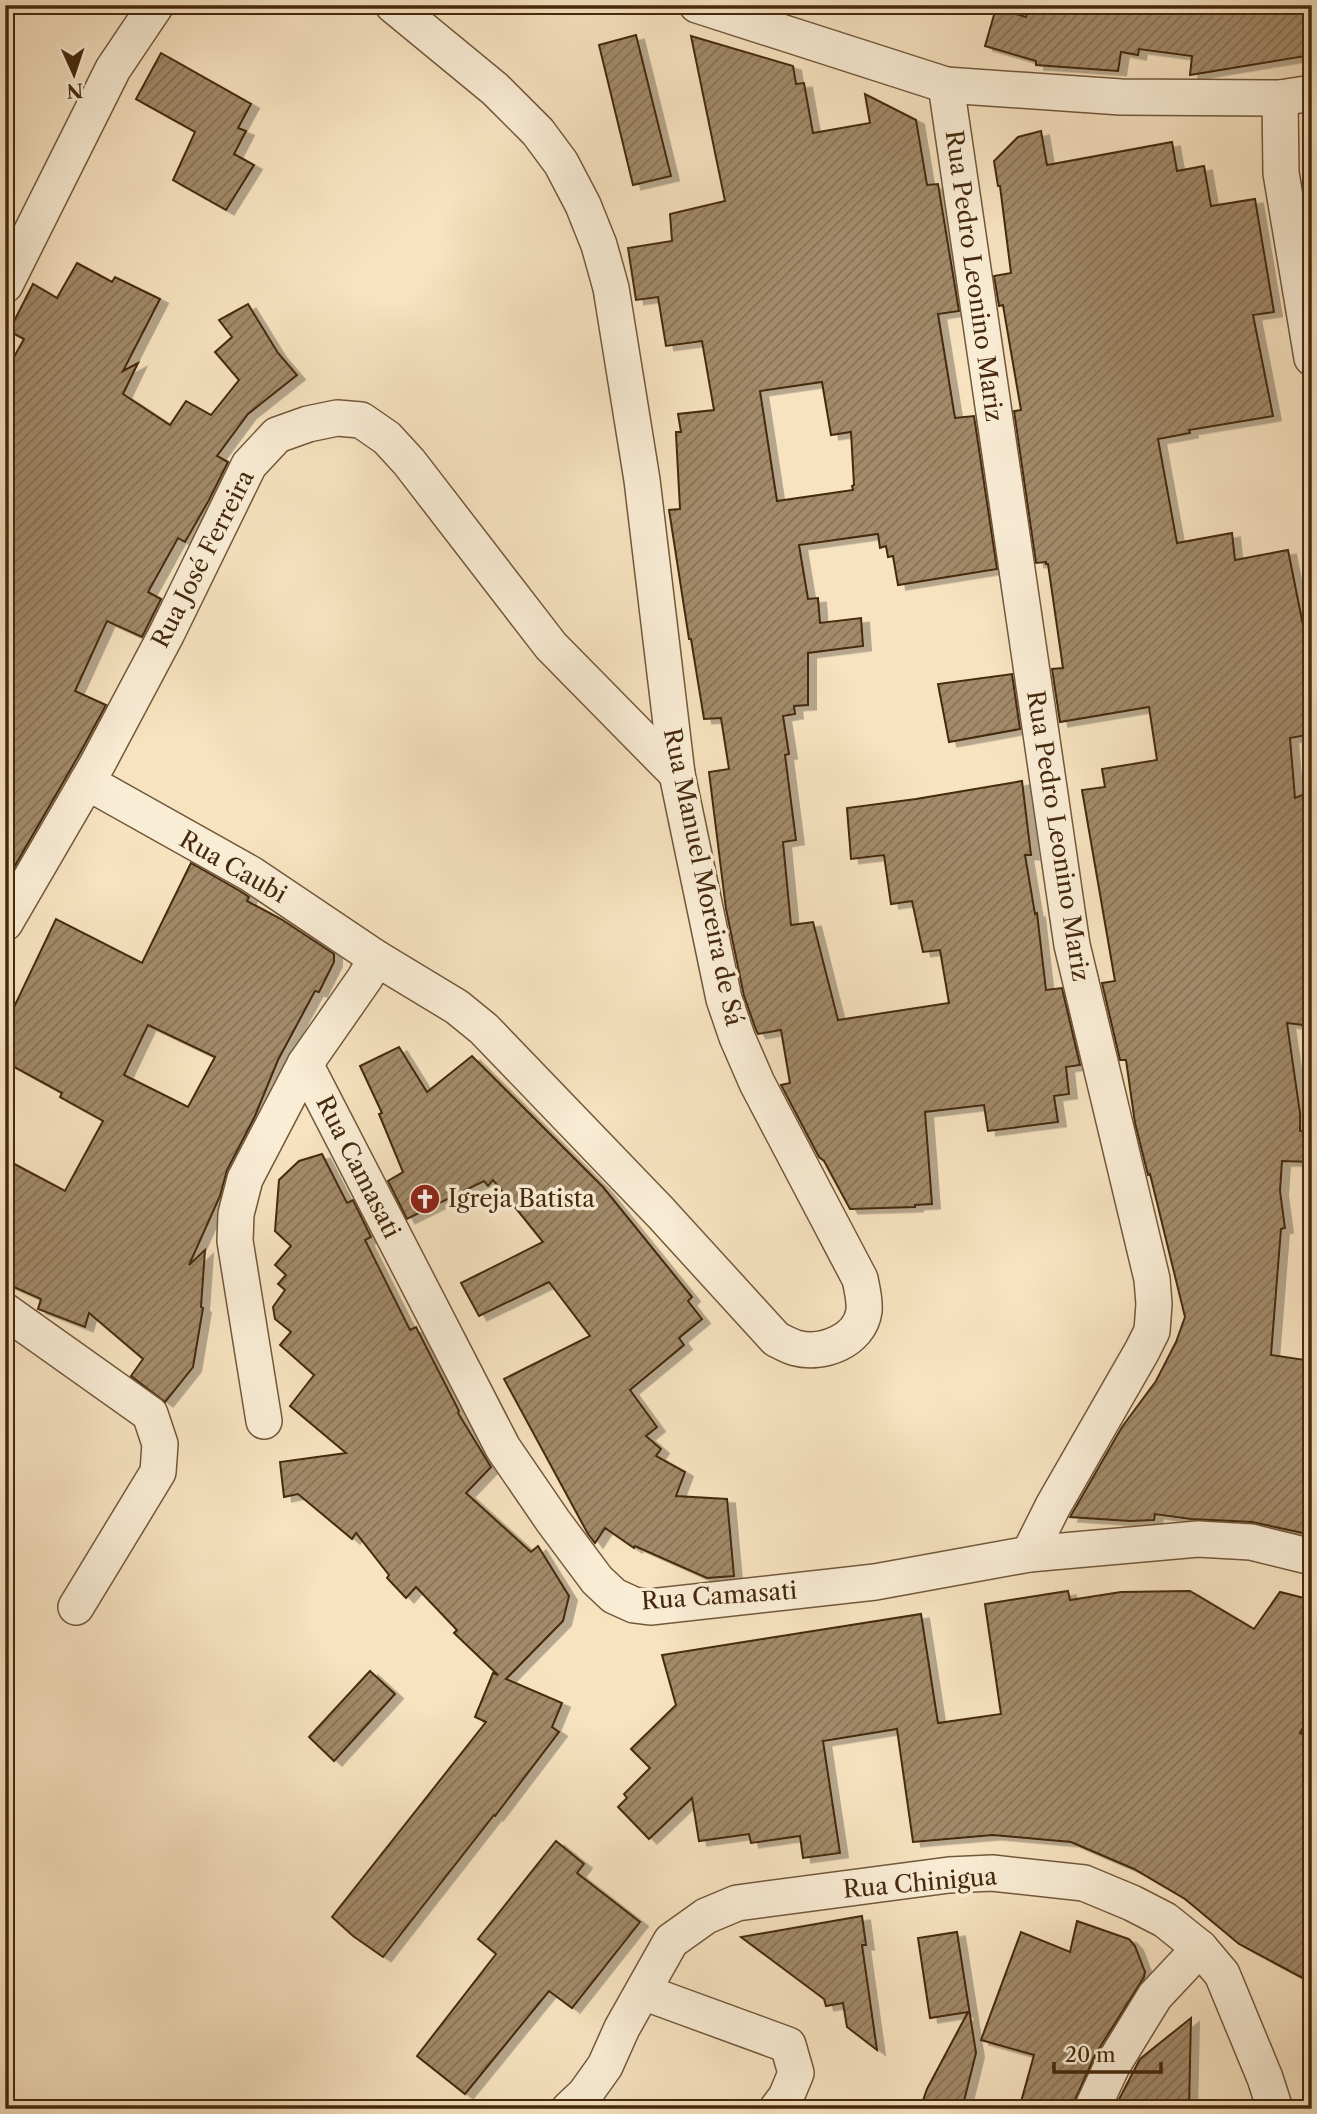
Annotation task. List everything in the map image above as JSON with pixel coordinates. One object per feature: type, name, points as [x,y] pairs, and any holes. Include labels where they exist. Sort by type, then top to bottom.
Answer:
[{"type":"street","points":[[5,285],[113,69],[156,5]]},
{"type":"street","name":"Rua Manuel Moreira de Sá","points":[[376,958],[457,1007],[484,1029],[661,1213],[776,1339],[796,1348],[824,1349],[846,1340],[858,1327],[864,1312],[864,1294],[860,1279],[757,1083],[724,999],[677,774],[642,480],[611,288],[599,245],[583,205],[561,163],[538,132],[495,89],[393,5]]},
{"type":"street","points":[[698,5],[946,85],[1121,97],[1296,95],[1281,173],[1312,358]]},
{"type":"street","name":"Rua Pedro Leonino Mariz","points":[[946,85],[1072,945],[1152,1279],[1154,1304],[1152,1331],[1053,1506],[1029,1555]]},
{"type":"street","points":[[1281,173],[1312,203]]},
{"type":"street","name":"Rua José Ferreira","points":[[5,923],[87,782],[167,633],[250,464],[276,435],[308,424],[337,418],[361,420],[387,438],[409,462],[551,646],[677,774]]},
{"type":"street","name":"Rua Caubi","points":[[87,782],[251,874],[376,958]]},
{"type":"street","points":[[264,1421],[235,1241],[236,1214],[245,1179],[305,1064],[376,958]]},
{"type":"street","name":"Rua Camasati","points":[[305,1064],[503,1448],[597,1580],[614,1596],[634,1605],[650,1607],[876,1582],[1029,1555],[1198,1539],[1251,1542],[1312,1557]]},
{"type":"street","points":[[5,1311],[150,1414],[160,1444],[158,1472],[76,1607]]},
{"type":"street","name":"Rua Chinigua","points":[[569,2109],[585,2094],[606,2066],[622,2028],[671,1941],[706,1916],[737,1903],[949,1875],[992,1873],[1084,1883],[1165,1920],[1200,1948],[1222,1974],[1275,2109]]},
{"type":"street","points":[[1092,2109],[1112,2066],[1155,1996],[1200,1948]]},
{"type":"street","points":[[643,1992],[788,2045],[796,2073],[786,2097],[777,2109]]},
{"type":"building","points":[[1029,5],[1312,5],[1312,55],[1190,75],[1192,56],[1139,49],[1138,55],[1121,52],[1118,71],[1036,65],[1036,61],[985,46],[996,8],[1026,17]]},
{"type":"building","points":[[636,35],[671,176],[633,185],[599,45]]},
{"type":"building","points":[[691,36],[793,66],[796,84],[804,83],[813,133],[870,123],[865,94],[916,120],[927,185],[938,184],[959,311],[938,314],[955,418],[974,416],[997,569],[898,585],[893,556],[888,557],[886,546],[880,548],[878,534],[799,545],[808,599],[818,598],[820,623],[861,618],[863,646],[808,653],[808,705],[794,706],[795,714],[783,716],[796,840],[783,842],[791,925],[813,922],[838,1020],[949,1003],[940,950],[923,952],[912,901],[891,904],[884,855],[851,859],[847,808],[1022,781],[1031,855],[1025,855],[1035,914],[1037,913],[1046,990],[1062,988],[1080,1065],[1066,1067],[1069,1094],[1054,1096],[1058,1122],[988,1131],[984,1105],[925,1112],[932,1204],[850,1209],[781,1085],[790,1083],[781,1030],[758,1034],[756,1030],[744,996],[726,909],[709,772],[729,769],[721,718],[704,719],[669,510],[680,509],[676,432],[681,432],[678,414],[714,410],[702,341],[666,346],[658,297],[636,300],[628,248],[672,241],[670,214],[725,201]],"holes":[[[822,382],[831,435],[851,432],[853,490],[777,501],[760,391]]]},
{"type":"building","points":[[161,53],[251,104],[238,128],[246,131],[234,154],[254,165],[226,210],[173,180],[195,132],[136,99]]},
{"type":"building","points":[[1041,131],[1047,165],[1172,142],[1177,171],[1204,166],[1211,206],[1255,199],[1274,312],[1253,315],[1273,416],[1189,430],[1190,433],[1158,439],[1177,543],[1232,533],[1235,560],[1288,550],[1305,635],[1312,633],[1312,734],[1290,738],[1295,798],[1312,791],[1312,1026],[1287,1023],[1300,1113],[1300,1131],[1312,1133],[1312,1162],[1282,1161],[1280,1191],[1285,1228],[1281,1229],[1271,1355],[1312,1361],[1312,1535],[1252,1522],[1155,1514],[1154,1520],[1130,1521],[1070,1517],[1122,1427],[1156,1381],[1176,1342],[1185,1317],[1135,1123],[1126,1060],[1120,1060],[1102,983],[1115,981],[1082,790],[1105,787],[1102,769],[1157,760],[1149,707],[1060,722],[1052,669],[1063,668],[1048,564],[1036,563],[1014,411],[1021,410],[1003,305],[999,306],[994,276],[1011,273],[1000,186],[994,161],[1018,137]]},
{"type":"building","points":[[77,263],[112,282],[115,277],[160,299],[123,371],[138,363],[123,394],[170,425],[186,401],[211,415],[239,380],[215,352],[232,337],[219,320],[248,304],[278,353],[297,375],[248,414],[217,456],[228,462],[185,542],[178,538],[148,592],[161,599],[142,637],[107,621],[75,691],[106,705],[5,883],[5,373],[24,339],[9,331],[33,284],[57,298]]},
{"type":"building","points":[[1012,674],[1020,729],[949,742],[938,684]]},
{"type":"building","points":[[191,863],[240,891],[249,897],[247,901],[281,919],[334,954],[334,962],[319,992],[315,991],[278,1060],[255,1116],[227,1170],[220,1196],[189,1265],[205,1250],[203,1308],[193,1367],[165,1402],[131,1376],[143,1359],[89,1313],[85,1327],[38,1309],[41,1299],[5,1283],[5,1159],[65,1191],[103,1121],[60,1097],[62,1093],[5,1062],[5,1026],[56,919],[142,963]],"holes":[[[148,1025],[215,1057],[188,1107],[124,1075]]]},
{"type":"building","points":[[399,1047],[427,1092],[472,1056],[603,1187],[692,1297],[688,1301],[702,1319],[679,1338],[684,1345],[630,1390],[657,1427],[646,1436],[661,1449],[656,1456],[685,1472],[676,1496],[727,1499],[734,1576],[707,1578],[635,1546],[634,1548],[605,1528],[595,1543],[588,1534],[504,1379],[590,1336],[549,1282],[479,1316],[461,1283],[543,1242],[493,1180],[488,1186],[484,1181],[407,1219],[388,1181],[403,1172],[379,1114],[382,1113],[360,1066]]},
{"type":"building","points":[[322,1154],[347,1203],[353,1200],[371,1237],[365,1240],[410,1330],[416,1327],[458,1413],[491,1467],[466,1493],[531,1552],[538,1546],[569,1596],[563,1621],[506,1679],[562,1703],[552,1727],[559,1732],[383,1957],[332,1917],[486,1722],[475,1717],[493,1673],[498,1675],[454,1633],[457,1630],[416,1587],[406,1598],[387,1578],[389,1575],[356,1533],[352,1539],[298,1494],[284,1497],[280,1462],[346,1453],[290,1406],[314,1375],[280,1345],[291,1332],[275,1319],[273,1307],[285,1290],[278,1284],[286,1275],[275,1265],[291,1246],[275,1231],[279,1180],[299,1161]]},
{"type":"building","points":[[1068,1591],[1070,1600],[1121,1592],[1190,1591],[1254,1629],[1280,1592],[1312,1600],[1312,1712],[1300,1733],[1312,1738],[1312,1983],[1239,1944],[1185,1899],[1134,1869],[1071,1842],[993,1835],[913,1842],[897,1729],[823,1741],[840,1853],[803,1858],[800,1836],[751,1843],[749,1834],[699,1841],[692,1798],[649,1839],[618,1807],[627,1798],[624,1794],[650,1768],[631,1749],[676,1705],[662,1655],[921,1614],[938,1723],[1001,1714],[985,1604]]},
{"type":"building","points":[[370,1671],[395,1694],[334,1761],[309,1737]]},
{"type":"building","points":[[556,1841],[584,1864],[577,1873],[640,1922],[572,2008],[549,1991],[465,2094],[417,2056],[496,1954],[478,1939]]},
{"type":"building","points":[[862,1916],[866,1945],[862,1945],[877,2050],[847,2027],[843,2003],[826,2006],[824,1999],[741,1937]]},
{"type":"building","points":[[1077,1921],[1129,1939],[1135,1946],[1145,1972],[1144,1977],[1095,2055],[1071,2109],[1019,2109],[1034,2055],[981,2040],[1021,1932],[1070,1952]]},
{"type":"building","points":[[957,1932],[976,2053],[962,2109],[920,2109],[927,2089],[968,2012],[930,2018],[918,1938]]},
{"type":"building","points":[[1191,2018],[1189,2109],[1114,2109],[1140,2059]]},
{"type":"place","name":"Igreja Batista","points":[[425,1199]]}]
